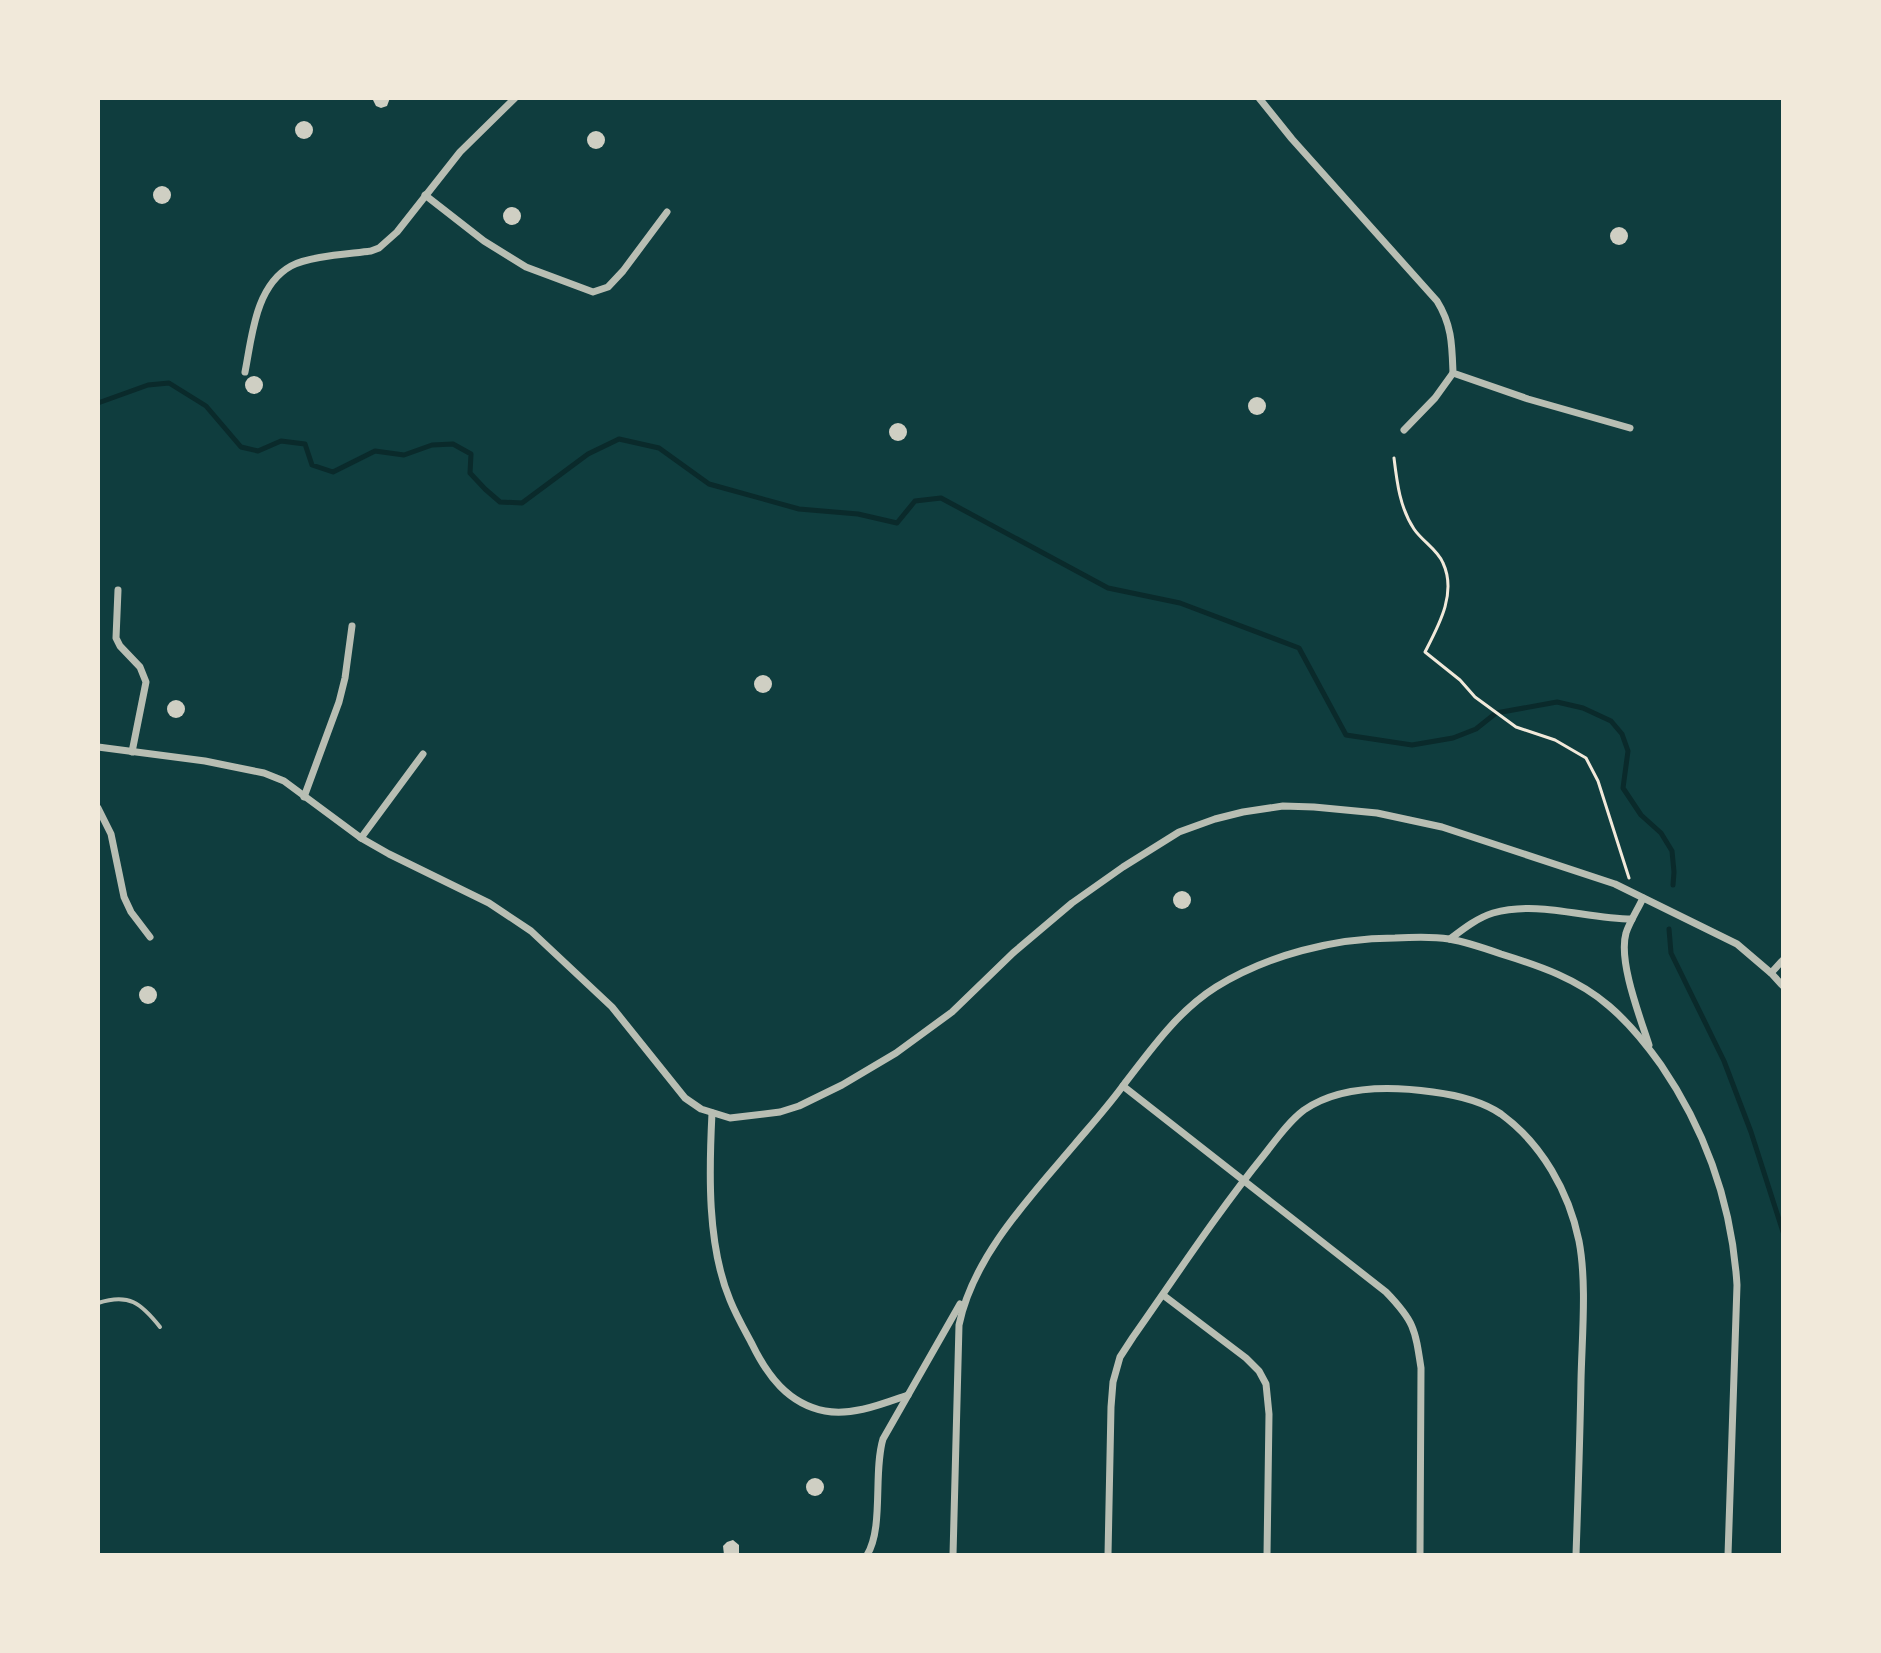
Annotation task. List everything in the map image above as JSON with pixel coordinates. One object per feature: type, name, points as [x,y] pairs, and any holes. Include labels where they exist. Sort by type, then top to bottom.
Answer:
[{"type":"street","points":[[245,372],[259,307],[275,279],[290,266],[305,261],[379,248],[397,232],[460,152],[515,98]]},
{"type":"street","points":[[1259,98],[1445,313],[1451,330],[1453,373],[1435,398],[1404,430]]},
{"type":"street","points":[[425,195],[484,241],[526,267],[593,292],[608,287],[667,212]]},
{"type":"street","points":[[1453,373],[1528,399],[1630,428]]},
{"type":"street","points":[[118,590],[116,638],[140,667],[146,682],[132,752]]},
{"type":"street","points":[[304,797],[339,702],[352,626]]},
{"type":"street","points":[[98,757],[99,747],[205,761],[264,773],[284,781],[361,838],[489,903],[531,931],[612,1007],[685,1098],[701,1109],[730,1118],[780,1112],[842,1085],[896,1053],[952,1012],[1013,953],[1072,903],[1179,832],[1215,819],[1283,806],[1377,813],[1442,827],[1615,884],[1737,944],[1783,986]]},
{"type":"street","points":[[361,838],[423,754]]},
{"type":"street","points":[[98,808],[113,842],[124,897],[150,937]]},
{"type":"street","points":[[1643,898],[1626,931],[1624,942],[1625,959],[1651,1051]]},
{"type":"street","points":[[1450,939],[1471,923],[1492,913],[1519,909],[1632,919]]},
{"type":"street","points":[[867,1555],[872,1546],[875,1526],[878,1454],[888,1429],[982,1264],[1013,1220],[1175,1022],[1193,1004],[1238,975],[1310,949],[1348,941],[1429,937],[1450,939],[1562,975],[1609,1006],[1651,1051],[1694,1119],[1720,1187],[1732,1235],[1737,1285],[1728,1555]]},
{"type":"street","points":[[1771,973],[1783,960]]},
{"type":"street","points":[[1123,1086],[1386,1292],[1412,1322],[1421,1368],[1420,1555]]},
{"type":"street","points":[[1108,1555],[1111,1407],[1113,1382],[1120,1357],[1243,1181],[1302,1111],[1339,1095],[1370,1089],[1411,1089],[1452,1094],[1501,1114],[1543,1156],[1571,1213],[1583,1269],[1576,1555]]},
{"type":"street","points":[[712,1113],[711,1188],[719,1260],[729,1298],[760,1360],[776,1383],[791,1397],[824,1411],[860,1410],[908,1395]]},
{"type":"street","points":[[953,1555],[958,1335],[969,1289]]},
{"type":"street","points":[[1163,1295],[1246,1358],[1266,1384],[1269,1414],[1267,1555]]},
{"type":"lane","points":[[98,1303],[113,1298],[135,1302],[149,1312],[160,1327]]},
{"type":"path","points":[[1394,458],[1398,495],[1414,529],[1443,561],[1448,584],[1447,606],[1425,652],[1460,680],[1475,697],[1516,727],[1555,740],[1586,758],[1598,781],[1634,893]]},
{"type":"building","points":[[372,98],[390,98],[387,106],[381,108]]},
{"type":"building","points":[[304,121],[313,130],[304,139],[295,130]]},
{"type":"building","points":[[596,131],[605,140],[596,149],[587,140]]},
{"type":"building","points":[[162,186],[171,195],[162,204],[153,195]]},
{"type":"building","points":[[512,207],[521,216],[512,225],[503,216]]},
{"type":"building","points":[[1619,227],[1628,236],[1619,245],[1610,236]]},
{"type":"building","points":[[254,376],[263,385],[254,394],[245,385]]},
{"type":"building","points":[[1257,397],[1266,406],[1257,415],[1248,406]]},
{"type":"building","points":[[898,423],[907,432],[898,441],[889,432]]},
{"type":"building","points":[[763,675],[772,684],[763,693],[754,684]]},
{"type":"building","points":[[176,700],[185,709],[176,718],[167,709]]},
{"type":"building","points":[[1182,891],[1191,900],[1182,909],[1173,900]]},
{"type":"building","points":[[148,986],[157,995],[148,1004],[139,995]]},
{"type":"building","points":[[815,1478],[824,1487],[815,1496],[806,1487]]},
{"type":"building","points":[[733,1540],[739,1545],[739,1554],[724,1555],[723,1546]]},
{"type":"waterway","points":[[98,403],[148,385],[169,383],[206,406],[241,447],[258,451],[281,441],[305,444],[312,465],[333,472],[375,451],[404,455],[432,445],[453,444],[471,454],[470,473],[500,502],[522,503],[588,454],[619,439],[659,448],[709,484],[799,509],[858,514],[897,523],[915,501],[941,498],[1108,588],[1180,603],[1299,648],[1346,735],[1412,745],[1453,738],[1476,729],[1496,713],[1557,702],[1583,708],[1611,721],[1622,734],[1628,751],[1623,788],[1672,851],[1673,885]]},
{"type":"waterway","points":[[1669,929],[1671,953],[1724,1061],[1783,1232]]}]
